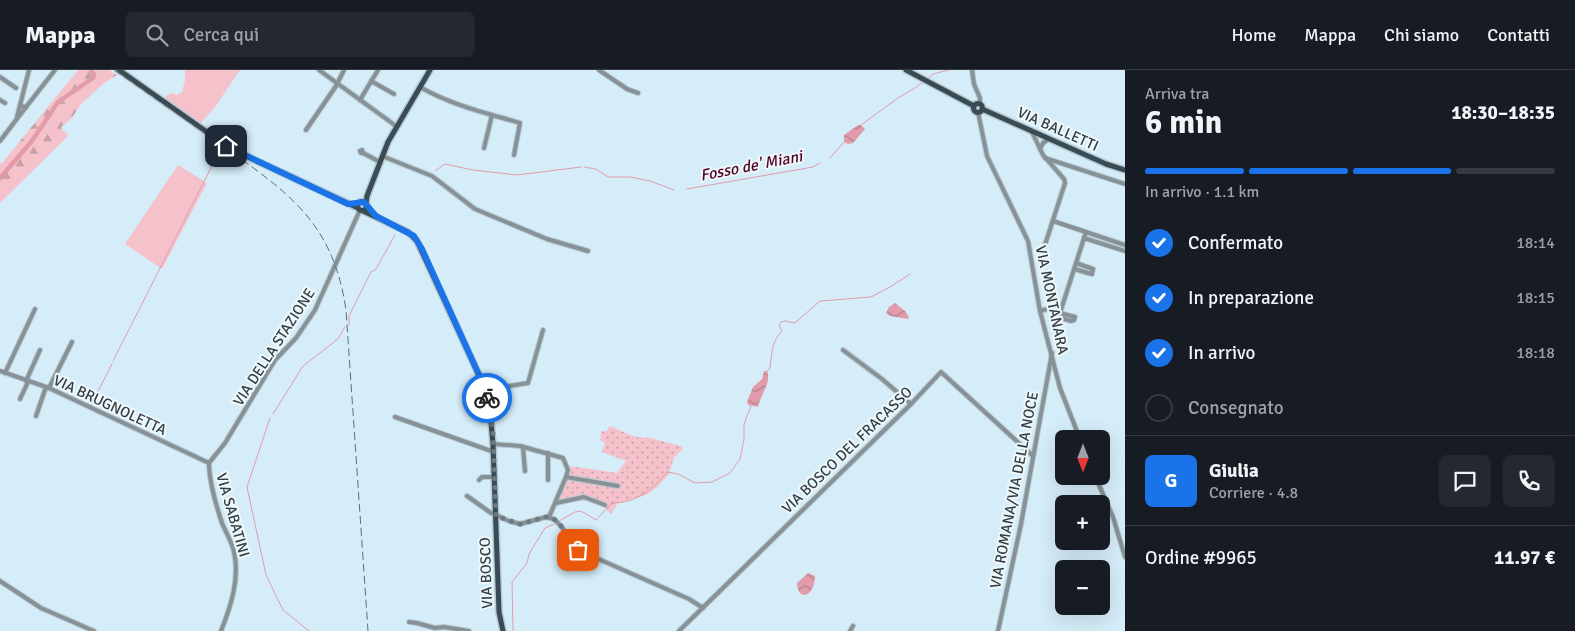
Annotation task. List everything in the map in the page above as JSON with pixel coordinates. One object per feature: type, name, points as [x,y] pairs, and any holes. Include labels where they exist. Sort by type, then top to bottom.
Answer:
[{"type":"main road","points":[[119,70],[231,148],[348,204],[362,206],[396,126],[430,70]]},
{"type":"main road","points":[[906,70],[974,106],[977,104],[980,108]]},
{"type":"main road","name":"VIA BALLETTI","points":[[980,108],[1125,170]]},
{"type":"main road","name":"VIA BOSCO","points":[[362,206],[376,216],[414,236],[420,245],[484,390],[490,410],[494,444],[500,612],[503,631]]},
{"type":"street","points":[[17,117],[29,70]]},
{"type":"street","points":[[0,141],[55,70]]},
{"type":"street","points":[[319,70],[396,126]]},
{"type":"street","points":[[306,130],[344,70]]},
{"type":"street","points":[[360,100],[378,70]]},
{"type":"street","points":[[599,70],[628,89],[638,93]]},
{"type":"street","name":"VIA MONTANARA","points":[[972,70],[974,84],[980,98],[987,156],[1028,241],[1040,311],[1060,388],[1076,430]]},
{"type":"street","points":[[0,77],[16,88]]},
{"type":"street","points":[[371,81],[394,94]]},
{"type":"street","points":[[420,87],[435,96],[520,123],[514,155]]},
{"type":"street","points":[[0,100],[5,103]]},
{"type":"street","points":[[20,106],[26,107]]},
{"type":"street","points":[[484,148],[492,115]]},
{"type":"street","points":[[1031,130],[1045,158],[1066,183],[1041,257]]},
{"type":"street","points":[[1039,148],[1037,140],[1040,135]]},
{"type":"street","points":[[1039,148],[1049,139]]},
{"type":"street","points":[[363,153],[432,176],[475,209],[484,213],[547,240],[588,251]]},
{"type":"street","points":[[1045,158],[1125,184]]},
{"type":"street","name":"VIA DELLA STAZIONE","points":[[209,463],[225,443],[275,360],[296,338],[315,310],[362,206]]},
{"type":"street","points":[[1053,221],[1125,245]]},
{"type":"street","points":[[1040,311],[1047,309],[1060,312],[1086,232]]},
{"type":"street","points":[[1084,238],[1125,251]]},
{"type":"street","points":[[1074,269],[1092,274],[1094,269],[1076,263]]},
{"type":"street","points":[[2,372],[35,309]]},
{"type":"street","points":[[484,390],[528,383],[543,330]]},
{"type":"street","points":[[36,416],[72,342]]},
{"type":"street","points":[[20,399],[40,350]]},
{"type":"street","points":[[843,350],[882,379],[911,404]]},
{"type":"street","name":"VIA ROMANA/VIA DELLA NOCE","points":[[998,631],[1017,547],[1052,353]]},
{"type":"street","name":"VIA BRUGNOLETTA","points":[[2,372],[48,388],[209,463]]},
{"type":"street","name":"VIA BOSCO DEL FRACASSO","points":[[679,631],[911,404],[941,372],[1033,456]]},
{"type":"street","points":[[395,417],[494,452]]},
{"type":"street","points":[[494,444],[523,447],[564,458],[568,470],[549,517]]},
{"type":"street","points":[[523,447],[525,471]]},
{"type":"street","points":[[548,453],[548,480]]},
{"type":"street","name":"VIA SABATINI","points":[[209,463],[214,495],[222,522],[234,550],[236,568],[234,589],[221,631]]},
{"type":"street","points":[[479,480],[482,477],[494,477]]},
{"type":"street","points":[[566,477],[618,486]]},
{"type":"street","points":[[1099,485],[1113,517],[1125,557]]},
{"type":"street","points":[[467,496],[491,513],[520,524],[549,517],[554,519],[578,550],[689,599],[702,608]]},
{"type":"street","points":[[556,503],[584,497],[605,505]]},
{"type":"street","points":[[0,581],[41,608],[94,631]]},
{"type":"street","points":[[409,622],[435,628],[444,627],[469,631]]},
{"type":"street","points":[[850,631],[853,626]]},
{"type":"green space","points":[[78,70],[109,70],[117,75],[104,83],[80,105],[72,118],[61,127],[68,136],[0,203],[0,163],[2,163]]},
{"type":"green space","points":[[185,70],[240,70],[215,107],[200,124],[164,100],[171,93],[177,95],[182,92]]},
{"type":"green space","points":[[178,165],[207,183],[162,269],[125,244]]},
{"type":"green space","points":[[610,426],[635,437],[651,438],[683,447],[674,457],[669,474],[648,494],[618,503],[611,514],[606,509],[589,501],[563,504],[555,499],[570,466],[617,473],[626,461],[602,452],[605,443],[600,440],[602,431],[607,431]]},
{"type":"water","points":[[858,125],[865,129],[853,143],[848,144],[844,142],[844,135]]},
{"type":"water","points":[[895,303],[905,311],[909,317],[908,319],[890,316],[886,313],[889,307]]},
{"type":"water","points":[[764,371],[767,371],[768,380],[758,407],[748,405],[747,402],[753,387],[762,379]]},
{"type":"water","points":[[808,573],[815,576],[814,583],[810,592],[803,595],[798,589],[797,583]]},
{"type":"waterway","points":[[0,178],[32,141],[58,102],[93,78],[94,75],[91,70]]},
{"type":"waterway","name":"Fosso de' Miani","points":[[927,79],[933,74],[949,70]]},
{"type":"waterway","name":"Fosso de' Miani","points":[[861,125],[924,81]]},
{"type":"waterway","name":"Fosso de' Miani","points":[[830,158],[844,142]]},
{"type":"waterway","points":[[113,361],[220,150]]},
{"type":"waterway","name":"Fosso de' Miani","points":[[687,189],[813,167],[820,163]]},
{"type":"waterway","name":"Fosso de' Miani","points":[[435,171],[445,164],[473,170],[517,175],[581,167]]},
{"type":"waterway","name":"Fosso de' Miani","points":[[584,167],[596,169],[608,177],[630,177],[650,181],[674,190]]},
{"type":"waterway","name":"Fosso de' Miani","points":[[349,325],[349,316],[371,272],[376,269],[395,235]]},
{"type":"waterway","points":[[767,371],[770,368],[774,344],[782,331],[779,325],[781,322],[796,322],[820,301],[871,297],[910,274]]},
{"type":"waterway","name":"Fosso de' Miani","points":[[273,414],[303,366],[338,339],[345,327]]},
{"type":"waterway","points":[[91,405],[112,364]]},
{"type":"waterway","points":[[559,521],[575,512],[581,511],[596,520],[612,503],[629,501],[636,498],[649,490],[667,472],[678,474],[695,483],[712,482],[730,473],[740,459],[744,440],[744,424],[751,406]]},
{"type":"waterway","name":"Fosso de' Miani","points":[[270,418],[247,487],[266,575],[283,610],[309,631]]},
{"type":"waterway","points":[[513,631],[512,582],[527,563],[529,554],[545,528],[556,523]]},
{"type":"railway","points":[[114,70],[242,160],[285,193],[318,230],[330,253],[340,279],[346,310],[368,631]]},
{"type":"way so far","points":[[487,398],[493,432],[496,516],[520,524],[546,517],[554,519],[578,550]]},
{"type":"route","points":[[226,146],[348,204],[364,202],[376,216],[414,236],[422,249],[479,375],[487,398]]}]
